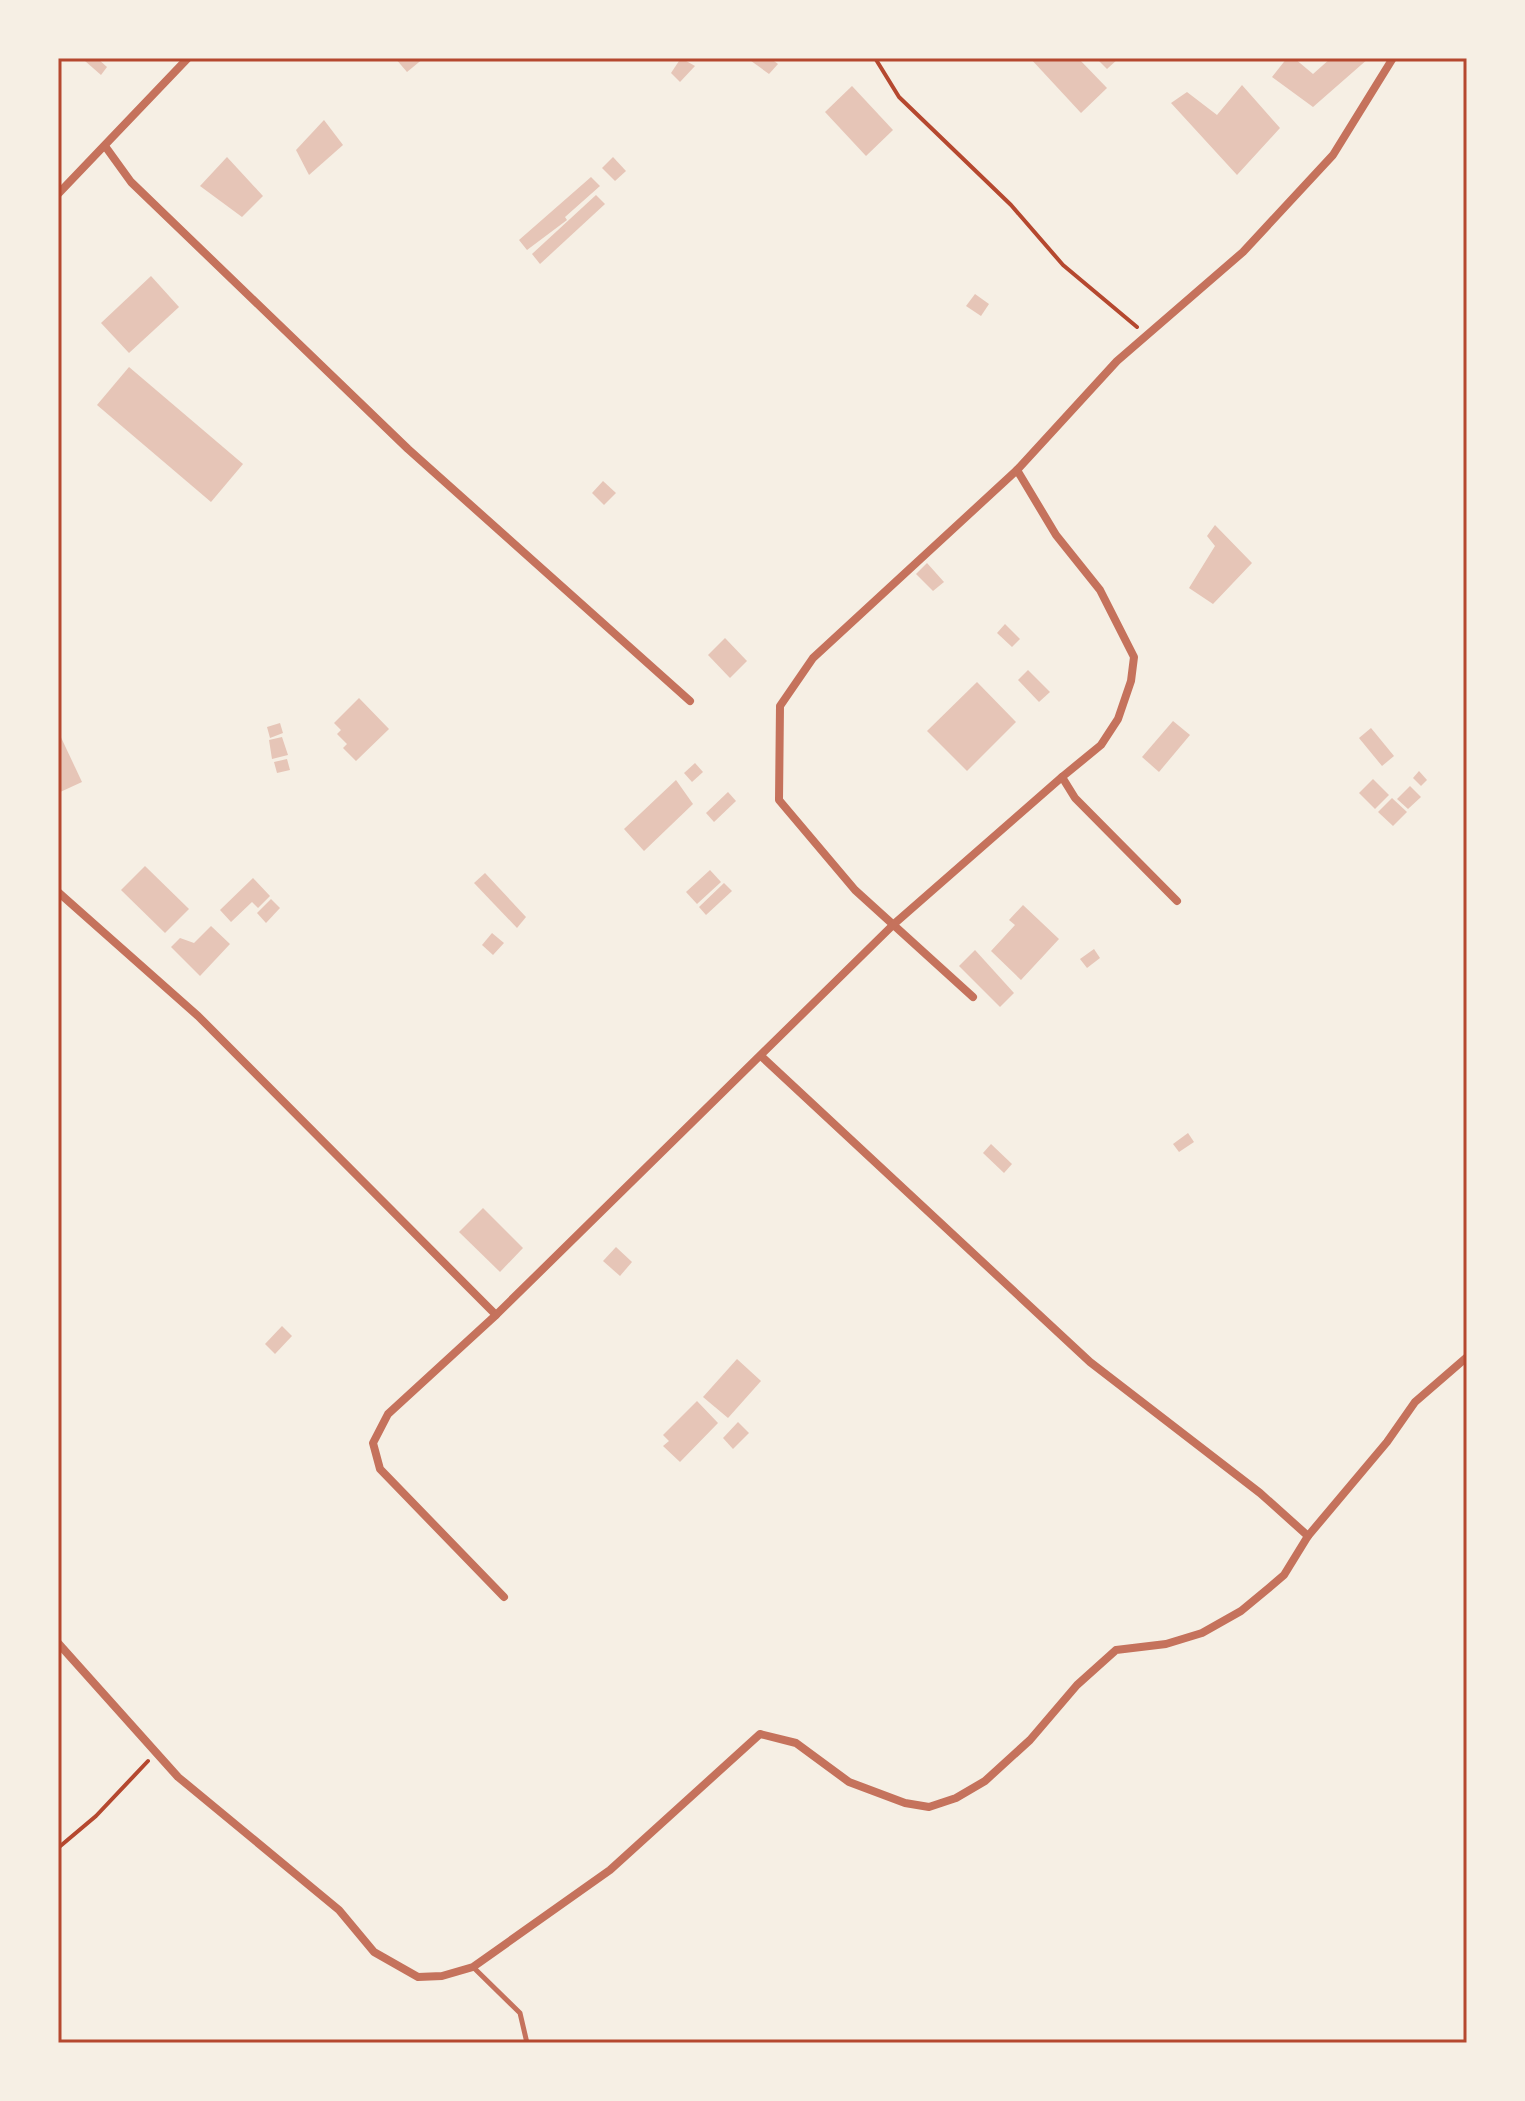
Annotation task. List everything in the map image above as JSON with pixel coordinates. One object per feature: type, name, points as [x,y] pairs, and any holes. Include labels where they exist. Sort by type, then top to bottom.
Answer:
[{"type":"street","points":[[58,194],[188,58]]},
{"type":"street","points":[[973,997],[855,890],[779,800],[780,706],[813,658],[1017,470],[1117,361],[1243,252],[1333,155],[1393,58]]},
{"type":"street","points":[[105,146],[131,182],[408,449],[690,701]]},
{"type":"street","points":[[504,1597],[380,1469],[373,1443],[388,1414],[496,1315],[894,924],[1101,745],[1118,719],[1131,681],[1134,657],[1100,590],[1056,535],[1017,470]]},
{"type":"street","points":[[1062,777],[1075,798],[1177,901]]},
{"type":"street","points":[[58,892],[198,1016],[496,1315]]},
{"type":"street","points":[[761,1056],[1090,1362],[1260,1493],[1308,1536]]},
{"type":"street","points":[[58,1643],[178,1777],[339,1910],[374,1952],[418,1977],[442,1976],[473,1967],[610,1870],[760,1734],[796,1743],[849,1782],[905,1803],[929,1807],[956,1798],[985,1781],[1030,1740],[1102,1660],[1116,1650],[1166,1644],[1202,1633],[1241,1611],[1284,1575],[1308,1536],[1387,1442],[1415,1402],[1467,1357]]},
{"type":"lane","points":[[473,1967],[520,2013],[527,2043]]},
{"type":"path","points":[[875,58],[899,97],[1011,205],[1063,265],[1147,335]]},
{"type":"path","points":[[58,1848],[96,1816],[157,1751]]},
{"type":"building","points":[[97,58],[107,67],[101,75],[85,61]]},
{"type":"building","points":[[395,58],[424,58],[407,72]]},
{"type":"building","points":[[681,58],[695,66],[680,82],[671,73]]},
{"type":"building","points":[[747,58],[770,58],[778,64],[769,74]]},
{"type":"building","points":[[1030,58],[1078,58],[1107,88],[1081,113]]},
{"type":"building","points":[[1096,58],[1119,58],[1107,69]]},
{"type":"building","points":[[1287,58],[1294,58],[1313,74],[1331,58],[1369,58],[1313,107],[1272,77]]},
{"type":"building","points":[[1242,85],[1280,128],[1237,175],[1171,103],[1187,92],[1217,115]]},
{"type":"building","points":[[852,86],[893,130],[866,156],[825,112]]},
{"type":"building","points":[[324,120],[343,145],[309,175],[296,150]]},
{"type":"building","points":[[227,157],[263,196],[242,217],[200,186]]},
{"type":"building","points":[[613,157],[626,171],[615,181],[602,168]]},
{"type":"building","points":[[591,177],[600,186],[565,217],[567,220],[527,250],[519,240]]},
{"type":"building","points":[[596,195],[605,204],[540,264],[532,254]]},
{"type":"building","points":[[151,276],[179,307],[129,353],[101,323]]},
{"type":"building","points":[[975,294],[989,304],[981,316],[966,306]]},
{"type":"building","points":[[129,367],[243,464],[211,502],[97,405]]},
{"type":"building","points":[[603,481],[616,493],[604,505],[592,493]]},
{"type":"building","points":[[1215,525],[1252,563],[1213,604],[1189,588],[1215,546],[1207,536]]},
{"type":"building","points":[[927,563],[944,582],[933,591],[916,574]]},
{"type":"building","points":[[1005,624],[1020,639],[1012,647],[997,633]]},
{"type":"building","points":[[725,638],[747,661],[730,678],[708,655]]},
{"type":"building","points":[[1028,670],[1050,692],[1039,702],[1018,680]]},
{"type":"building","points":[[977,682],[1016,722],[967,771],[927,731]]},
{"type":"building","points":[[359,698],[389,729],[356,761],[343,748],[347,744],[337,734],[341,730],[334,723]]},
{"type":"building","points":[[1173,721],[1190,735],[1159,772],[1142,757]]},
{"type":"building","points":[[280,723],[283,733],[270,738],[267,727]]},
{"type":"building","points":[[1371,728],[1394,756],[1382,766],[1359,738]]},
{"type":"building","points":[[58,731],[82,782],[58,793]]},
{"type":"building","points":[[282,737],[288,755],[272,759],[269,740]]},
{"type":"building","points":[[287,759],[290,770],[277,773],[274,762]]},
{"type":"building","points":[[695,763],[703,772],[692,782],[684,773]]},
{"type":"building","points":[[1419,771],[1427,780],[1421,786],[1413,778]]},
{"type":"building","points":[[1373,779],[1389,795],[1375,809],[1359,793]]},
{"type":"building","points":[[676,780],[693,804],[644,851],[624,829]]},
{"type":"building","points":[[1410,786],[1421,797],[1408,809],[1397,799]]},
{"type":"building","points":[[728,792],[736,801],[714,822],[706,813]]},
{"type":"building","points":[[1392,798],[1407,812],[1393,826],[1378,812]]},
{"type":"building","points":[[145,866],[189,909],[165,933],[121,890]]},
{"type":"building","points":[[710,870],[721,882],[697,904],[686,892]]},
{"type":"building","points":[[485,873],[526,917],[517,928],[474,883]]},
{"type":"building","points":[[253,878],[270,896],[258,908],[252,902],[231,922],[220,910]]},
{"type":"building","points":[[724,883],[732,891],[706,915],[699,907]]},
{"type":"building","points":[[271,899],[280,908],[266,923],[257,913]]},
{"type":"building","points":[[1023,905],[1059,939],[1021,980],[991,951],[1015,925],[1009,920]]},
{"type":"building","points":[[211,926],[230,944],[200,976],[171,947],[180,938],[194,943]]},
{"type":"building","points":[[492,933],[504,943],[493,955],[482,945]]},
{"type":"building","points":[[1094,949],[1100,958],[1087,968],[1080,959]]},
{"type":"building","points":[[975,950],[1014,993],[1000,1007],[959,966]]},
{"type":"building","points":[[1188,1133],[1194,1142],[1179,1152],[1173,1144]]},
{"type":"building","points":[[991,1144],[1012,1164],[1004,1173],[983,1153]]},
{"type":"building","points":[[483,1208],[523,1248],[500,1272],[459,1232]]},
{"type":"building","points":[[616,1247],[632,1262],[620,1276],[603,1261]]},
{"type":"building","points":[[282,1326],[292,1336],[275,1354],[265,1344]]},
{"type":"building","points":[[737,1359],[761,1381],[728,1418],[703,1397]]},
{"type":"building","points":[[697,1401],[718,1423],[680,1462],[663,1446],[669,1441],[663,1435]]},
{"type":"building","points":[[738,1422],[749,1433],[733,1449],[723,1438]]}]
